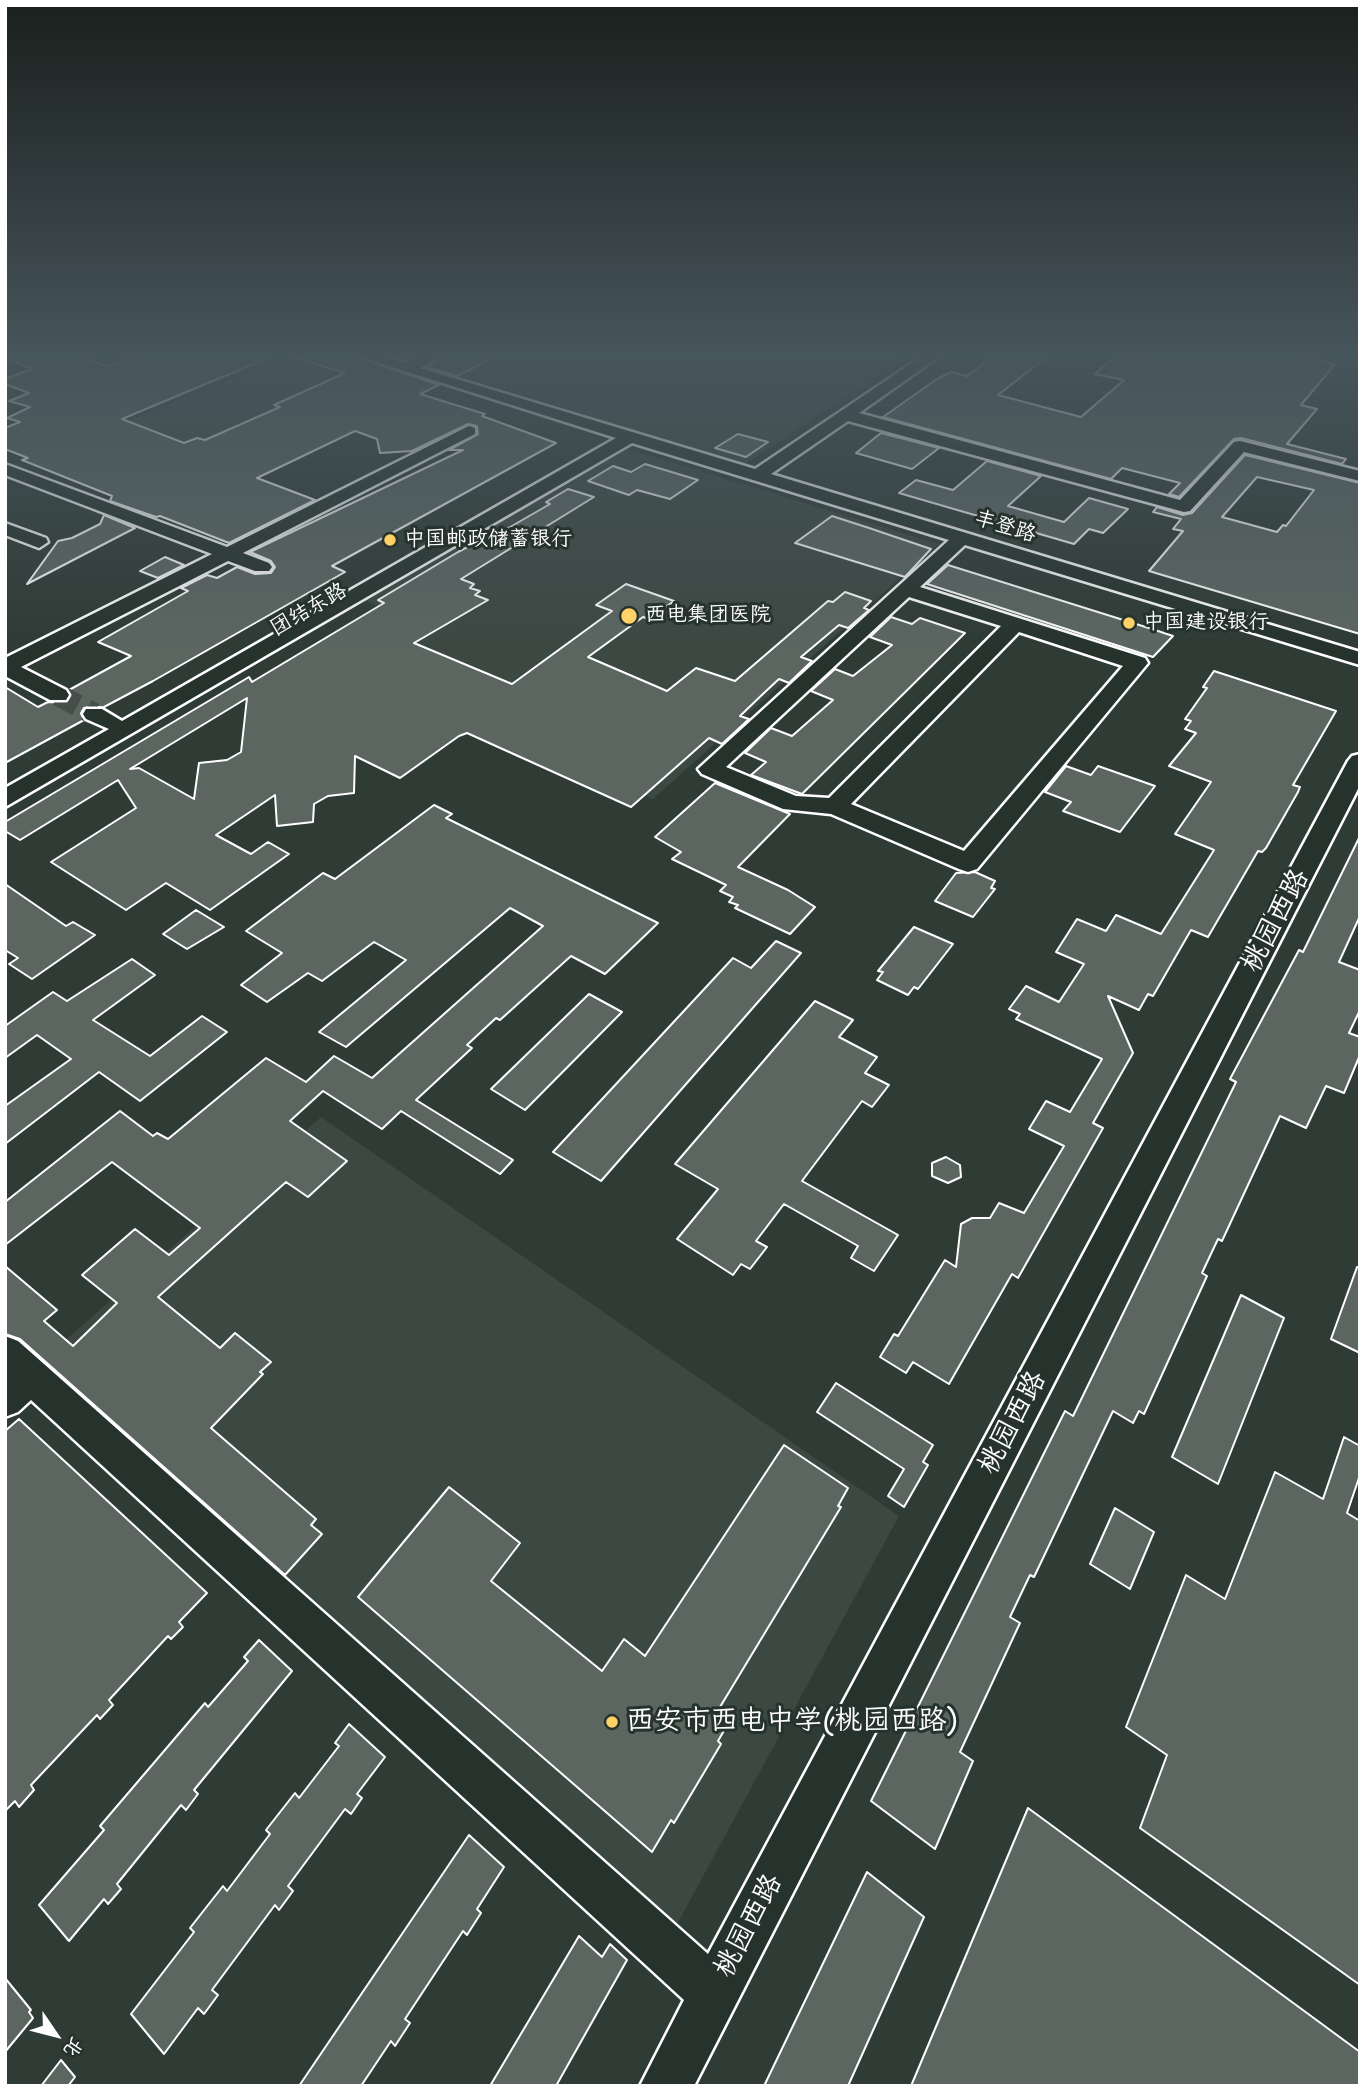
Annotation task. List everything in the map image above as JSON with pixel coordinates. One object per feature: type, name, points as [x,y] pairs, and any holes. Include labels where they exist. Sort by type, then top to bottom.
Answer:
[{"type":"street","points":[[58,695],[5,667],[431,451]]},
{"type":"street","name":"团结东路","points":[[5,785],[103,718],[592,451]]},
{"type":"street","points":[[5,799],[594,451]]},
{"type":"street","name":"丰登路","points":[[673,451],[1360,659]]},
{"type":"street","points":[[756,475],[793,451]]},
{"type":"street","points":[[977,451],[1185,507],[1236,451]]},
{"type":"street","points":[[1258,451],[1360,476]]},
{"type":"street","points":[[5,469],[262,567]]},
{"type":"street","points":[[5,528],[38,542]]},
{"type":"street","points":[[905,589],[1137,663],[968,863],[835,806],[792,804],[710,769],[905,589],[962,538]]},
{"type":"street","points":[[835,806],[1015,624]]},
{"type":"street","name":"桃园西路","points":[[666,2086],[1360,761]]},
{"type":"street","points":[[14,1376],[713,1993]]},
{"type":"shaded area","points":[[173,451],[205,451],[190,457]]},
{"type":"shaded area","name":"西电集团医院","points":[[625,451],[633,451],[938,544],[653,799],[362,676],[433,632],[364,600]]},
{"type":"shaded area","points":[[702,451],[765,451],[745,464]]},
{"type":"shaded area","name":"西安市西电中学(桃园西路)","points":[[321,1117],[899,1516],[675,1928],[32,1369]]},
{"type":"building","points":[[9,451],[314,451],[257,478],[315,500],[229,543],[160,516],[156,517],[110,501],[112,496],[22,460],[28,458]]},
{"type":"building","points":[[379,451],[413,451],[412,451],[380,453]]},
{"type":"building","points":[[462,451],[542,451],[332,566],[345,572],[153,681],[104,707],[84,708],[81,713],[84,720],[5,763],[5,687],[38,707],[48,702],[66,703],[71,696],[69,690],[131,656],[98,642],[188,591],[181,588],[207,575],[217,578],[237,567],[255,574],[271,573],[275,567],[271,561],[250,552]]},
{"type":"building","points":[[724,451],[755,451],[746,457]]},
{"type":"building","points":[[859,451],[936,451],[912,469],[856,453]]},
{"type":"building","points":[[1006,451],[1223,451],[1179,497],[1169,494],[1180,483],[1122,468],[1111,479]]},
{"type":"building","points":[[1290,451],[1313,451],[1346,459],[1342,464]]},
{"type":"building","points":[[1245,455],[1360,483],[1360,634],[1149,571],[1183,531],[1173,529],[1181,519],[1153,512],[1157,507],[1183,515],[1192,513]],"holes":[[[1257,477],[1314,490],[1286,526],[1283,525],[1277,532],[1222,517]]]},
{"type":"building","points":[[987,461],[1041,476],[1008,506],[1064,522],[1089,498],[1128,509],[1103,533],[1089,529],[1074,544],[899,493],[916,480],[953,490]]},
{"type":"building","points":[[645,464],[698,480],[670,499],[637,490],[629,495],[588,481],[613,466],[631,472]]},
{"type":"building","points":[[568,489],[594,497],[461,579],[474,584],[470,588],[480,591],[475,595],[488,600],[414,643],[512,684],[612,611],[596,605],[626,584],[674,601],[649,619],[643,617],[588,657],[667,691],[696,668],[735,681],[828,601],[833,602],[845,592],[871,601],[864,608],[869,610],[848,628],[839,625],[801,657],[812,661],[789,683],[779,679],[740,716],[749,719],[722,744],[709,738],[631,807],[467,733],[400,778],[355,756],[354,793],[328,796],[314,804],[313,822],[277,826],[275,795],[216,835],[251,854],[268,842],[289,854],[210,910],[166,883],[126,910],[51,862],[136,808],[118,780],[20,840],[5,831],[5,822],[249,677],[252,682],[384,603],[378,600],[458,552],[494,533],[498,534],[550,504],[546,502]],"holes":[[[247,698],[241,752],[227,760],[199,763],[194,799],[139,768],[130,769]]]},
{"type":"building","points":[[104,515],[135,528],[27,584],[58,541],[72,538],[100,524]]},
{"type":"building","points":[[832,516],[931,549],[905,577],[795,543]]},
{"type":"building","points":[[165,557],[184,565],[158,578],[140,571]]},
{"type":"building","points":[[948,565],[1173,636],[1153,657],[927,584]]},
{"type":"building","points":[[891,617],[912,624],[920,618],[965,633],[802,794],[751,775],[766,762],[745,753],[771,728],[792,736],[833,700],[811,691],[835,669],[853,676],[892,645],[870,637]]},
{"type":"building","points":[[1214,671],[1336,711],[1293,785],[1300,787],[1298,792],[1266,848],[1262,852],[1258,851],[1208,937],[1191,930],[1153,996],[1148,994],[1139,1010],[1108,996],[1133,1053],[1093,1123],[1103,1128],[1018,1278],[1012,1274],[949,1384],[913,1362],[906,1373],[880,1357],[894,1334],[898,1336],[945,1260],[956,1267],[961,1224],[972,1218],[990,1218],[999,1203],[1024,1213],[1064,1146],[1029,1129],[1046,1101],[1070,1112],[1102,1059],[1016,1019],[1020,1014],[1009,1009],[1026,986],[1059,1002],[1084,964],[1056,952],[1077,919],[1106,931],[1116,915],[1161,934],[1214,850],[1175,834],[1211,782],[1169,766],[1196,733],[1185,729],[1191,721],[1185,719],[1207,688],[1203,687]]},
{"type":"building","points":[[1066,766],[1091,775],[1098,766],[1155,786],[1120,832],[1063,811],[1071,802],[1045,792]]},
{"type":"building","points":[[715,783],[790,814],[738,867],[788,890],[815,907],[790,934],[735,908],[738,905],[729,902],[733,897],[720,891],[726,885],[672,859],[681,852],[655,837]]},
{"type":"building","points":[[434,805],[452,814],[446,818],[658,923],[605,974],[571,956],[500,1020],[496,1018],[467,1045],[472,1048],[416,1100],[513,1160],[500,1174],[401,1111],[382,1129],[323,1091],[290,1121],[347,1161],[308,1197],[286,1182],[158,1297],[220,1348],[235,1333],[271,1362],[260,1372],[263,1374],[211,1428],[316,1519],[311,1525],[322,1534],[285,1575],[20,1339],[5,1334],[5,1266],[57,1310],[44,1321],[73,1346],[117,1303],[82,1275],[135,1229],[169,1255],[200,1228],[112,1162],[5,1245],[5,1202],[120,1111],[153,1136],[157,1133],[168,1139],[266,1058],[306,1082],[334,1056],[372,1078],[543,926],[510,908],[346,1047],[319,1032],[406,960],[374,942],[322,981],[308,973],[267,1002],[241,985],[282,953],[246,931],[323,873],[335,879]]},
{"type":"building","points":[[1360,836],[1360,916],[1339,962],[1360,970],[1360,1010],[1349,1033],[1360,1037],[1360,1055],[1344,1093],[1326,1086],[1306,1128],[1280,1116],[1222,1241],[1218,1239],[1202,1273],[1207,1276],[1144,1414],[1139,1411],[1133,1423],[1113,1411],[1034,1577],[1030,1575],[1010,1617],[1020,1623],[960,1752],[973,1761],[935,1849],[871,1801],[1065,1411],[1073,1416],[1236,1082],[1230,1079],[1299,950],[1303,952]]},
{"type":"building","points":[[975,872],[995,881],[991,888],[995,889],[973,917],[935,901],[956,873]]},
{"type":"building","points":[[5,884],[66,926],[73,922],[95,935],[32,979],[9,964],[18,958],[5,950]]},
{"type":"building","points":[[196,910],[224,927],[187,949],[163,934]]},
{"type":"building","points":[[914,927],[953,944],[918,989],[914,987],[908,995],[877,980],[883,972],[878,971]]},
{"type":"building","points":[[776,941],[801,953],[601,1181],[553,1152],[733,958],[751,968]]},
{"type":"building","points":[[132,959],[155,975],[93,1020],[150,1056],[202,1016],[227,1032],[140,1101],[99,1072],[5,1144],[5,1106],[71,1059],[37,1035],[5,1058],[5,1026],[53,992],[67,1001]]},
{"type":"building","points":[[589,994],[622,1012],[525,1110],[491,1089]]},
{"type":"building","points":[[815,1001],[853,1020],[839,1037],[877,1057],[865,1073],[889,1085],[872,1107],[862,1101],[802,1181],[898,1235],[874,1271],[851,1258],[858,1246],[784,1204],[756,1241],[767,1247],[750,1269],[741,1264],[733,1275],[677,1239],[718,1189],[675,1164]]},
{"type":"building","points":[[946,1157],[960,1165],[961,1177],[948,1183],[932,1176],[932,1163]]},
{"type":"building","points":[[1357,1267],[1360,1268],[1360,1353],[1331,1339]]},
{"type":"building","points":[[1241,1295],[1284,1318],[1218,1484],[1172,1457]]},
{"type":"building","points":[[836,1383],[933,1445],[923,1462],[928,1465],[904,1507],[888,1496],[904,1469],[817,1412]]},
{"type":"building","points":[[19,1419],[207,1593],[179,1622],[183,1627],[171,1639],[168,1636],[109,1700],[113,1705],[100,1719],[97,1715],[31,1785],[34,1790],[19,1807],[15,1801],[5,1811],[5,1431]]},
{"type":"building","points":[[1344,1437],[1360,1446],[1360,1475],[1347,1513],[1360,1521],[1360,1985],[1140,1828],[1167,1755],[1126,1727],[1186,1575],[1225,1599],[1275,1472],[1323,1499]]},
{"type":"building","points":[[784,1445],[848,1488],[838,1506],[841,1507],[717,1712],[729,1722],[718,1741],[721,1744],[674,1823],[671,1820],[652,1852],[358,1597],[449,1487],[520,1543],[491,1581],[602,1671],[624,1639],[645,1656]]},
{"type":"building","points":[[1115,1508],[1154,1532],[1130,1589],[1090,1564]]},
{"type":"building","points":[[259,1640],[292,1671],[194,1790],[198,1794],[186,1810],[181,1805],[117,1884],[121,1889],[108,1904],[104,1899],[69,1941],[39,1905],[104,1830],[100,1826],[205,1703],[208,1707],[248,1661],[244,1657]]},
{"type":"building","points":[[349,1724],[385,1757],[357,1794],[362,1798],[351,1814],[345,1809],[288,1886],[293,1891],[279,1910],[275,1905],[212,1990],[218,1995],[204,2014],[198,2008],[164,2054],[131,2014],[194,1932],[190,1928],[223,1886],[227,1891],[270,1834],[266,1830],[295,1793],[299,1798],[339,1746],[335,1743]]},
{"type":"building","points":[[1028,1808],[1360,2052],[1360,2086],[911,2086]]},
{"type":"building","points":[[469,1835],[504,1867],[477,1909],[481,1913],[467,1935],[463,1931],[405,2019],[410,2023],[395,2046],[391,2041],[361,2086],[299,2086]]},
{"type":"building","points":[[867,1872],[924,1917],[848,2086],[764,2086]]},
{"type":"building","points":[[579,1936],[602,1957],[610,1944],[627,1960],[556,2086],[490,2086]]},
{"type":"building","points":[[5,1978],[31,2010],[29,2012],[33,2018],[5,2052]]},
{"type":"building","points":[[61,2060],[75,2077],[68,2086],[41,2086]]},
{"type":"tunnel","points":[[58,695],[94,714]]},
{"type":"place","name":"中国邮政储蓄银行","points":[[390,540]]},
{"type":"place","name":"西电集团医院","points":[[629,616]]},
{"type":"place","name":"中国建设银行","points":[[1129,623]]},
{"type":"place","name":"西安市西电中学(桃园西路)","points":[[612,1722]]}]
